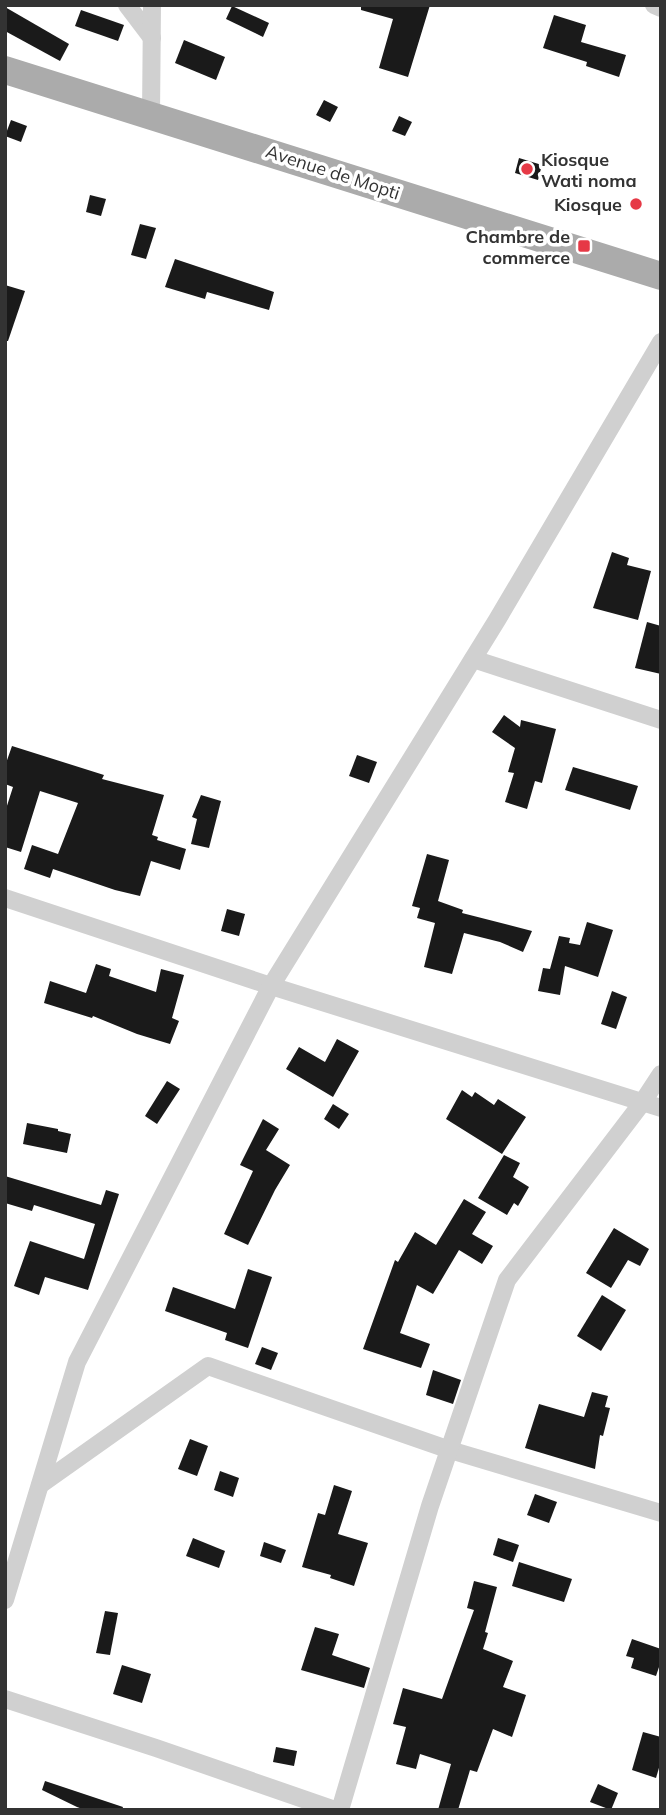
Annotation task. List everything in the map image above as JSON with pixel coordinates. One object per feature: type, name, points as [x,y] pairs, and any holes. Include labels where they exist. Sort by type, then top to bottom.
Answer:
[{"type":"main road","name":"Avenue de Mopti","points":[[5,70],[661,276]]},
{"type":"street","points":[[127,5],[152,38]]},
{"type":"street","points":[[151,115],[152,5]]},
{"type":"street","points":[[654,5],[661,8]]},
{"type":"street","points":[[5,1600],[77,1362],[271,986],[473,659],[661,342]]},
{"type":"street","points":[[473,659],[661,720]]},
{"type":"street","points":[[5,898],[271,986],[661,1108]]},
{"type":"street","points":[[5,1699],[337,1810],[426,1520],[508,1280],[661,1074]]},
{"type":"street","points":[[40,1485],[208,1366],[450,1450],[661,1513]]},
{"type":"building","points":[[361,5],[430,5],[408,77],[379,68],[393,19],[361,10]]},
{"type":"building","points":[[232,6],[269,23],[263,37],[226,19]]},
{"type":"building","points":[[5,7],[69,44],[60,61],[5,31]]},
{"type":"building","points":[[81,10],[124,25],[118,41],[75,26]]},
{"type":"building","points":[[554,15],[586,25],[581,42],[626,55],[619,77],[586,66],[587,62],[543,48]]},
{"type":"building","points":[[184,40],[225,57],[216,80],[175,63]]},
{"type":"building","points":[[324,100],[338,107],[330,122],[316,115]]},
{"type":"building","points":[[399,116],[412,122],[405,136],[392,131]]},
{"type":"building","points":[[11,120],[27,126],[21,142],[5,136]]},
{"type":"building","points":[[519,158],[542,165],[538,180],[515,173]]},
{"type":"building","points":[[90,195],[106,199],[101,216],[86,212]]},
{"type":"building","points":[[140,224],[156,228],[146,259],[131,255]]},
{"type":"building","points":[[175,259],[274,292],[269,310],[207,292],[205,299],[165,287]]},
{"type":"building","points":[[5,285],[25,291],[8,341],[5,341]]},
{"type":"building","points":[[612,552],[629,558],[627,565],[651,571],[638,620],[593,608]]},
{"type":"building","points":[[647,622],[661,626],[661,674],[635,668]]},
{"type":"building","points":[[504,715],[520,727],[521,720],[556,729],[542,783],[535,781],[527,809],[505,802],[514,773],[508,772],[515,748],[492,732]]},
{"type":"building","points":[[12,746],[104,775],[102,779],[164,795],[152,835],[158,837],[157,840],[186,849],[180,870],[151,861],[140,896],[53,869],[50,878],[24,869],[32,845],[58,854],[78,803],[40,791],[21,852],[5,847],[5,812],[13,787],[5,784],[5,766]]},
{"type":"building","points":[[357,755],[377,762],[369,783],[349,776]]},
{"type":"building","points":[[573,767],[638,786],[630,810],[565,790]]},
{"type":"building","points":[[201,795],[221,801],[209,848],[191,844],[197,819],[192,817]]},
{"type":"building","points":[[427,854],[449,860],[438,901],[463,910],[462,913],[532,931],[523,952],[500,942],[464,933],[452,974],[424,967],[435,923],[417,918],[420,908],[412,906]]},
{"type":"building","points":[[227,909],[245,914],[239,936],[221,931]]},
{"type":"building","points":[[587,922],[613,930],[598,977],[565,966],[560,995],[538,991],[543,968],[550,969],[559,936],[570,938],[569,943],[580,945]]},
{"type":"building","points":[[96,964],[111,969],[109,976],[156,992],[161,969],[184,975],[172,1018],[179,1021],[170,1044],[93,1016],[92,1018],[44,1003],[50,981],[86,993]]},
{"type":"building","points":[[612,991],[627,997],[616,1029],[601,1024]]},
{"type":"building","points":[[337,1039],[359,1051],[333,1097],[286,1069],[299,1047],[325,1062]]},
{"type":"building","points":[[167,1081],[180,1089],[157,1124],[145,1116]]},
{"type":"building","points":[[462,1090],[472,1097],[475,1092],[494,1105],[498,1099],[526,1117],[502,1154],[446,1119]]},
{"type":"building","points":[[333,1104],[349,1114],[339,1129],[324,1119]]},
{"type":"building","points":[[263,1119],[279,1129],[266,1150],[290,1165],[248,1245],[224,1234],[253,1171],[240,1165]]},
{"type":"building","points":[[27,1123],[71,1134],[67,1153],[23,1144]]},
{"type":"building","points":[[504,1155],[520,1163],[513,1177],[529,1187],[518,1206],[514,1203],[507,1215],[478,1198]]},
{"type":"building","points":[[5,1176],[101,1205],[106,1190],[119,1194],[88,1290],[45,1277],[39,1295],[14,1286],[30,1241],[84,1259],[95,1224],[34,1205],[32,1211],[5,1203]]},
{"type":"building","points":[[464,1199],[486,1212],[472,1234],[493,1246],[482,1264],[459,1250],[433,1294],[417,1285],[400,1333],[430,1344],[421,1368],[363,1349],[395,1260],[398,1262],[415,1232],[436,1245]]},
{"type":"building","points":[[614,1228],[649,1249],[640,1266],[628,1260],[611,1288],[586,1273]]},
{"type":"building","points":[[248,1269],[272,1277],[248,1348],[225,1340],[227,1333],[165,1311],[173,1287],[235,1309]]},
{"type":"building","points":[[602,1295],[626,1310],[601,1351],[577,1336]]},
{"type":"building","points":[[262,1347],[278,1353],[271,1370],[255,1364]]},
{"type":"building","points":[[433,1370],[461,1380],[453,1404],[426,1395]]},
{"type":"building","points":[[592,1392],[608,1396],[605,1407],[610,1408],[603,1436],[600,1435],[595,1469],[525,1448],[539,1404],[584,1417]]},
{"type":"building","points":[[190,1439],[208,1446],[197,1476],[178,1469]]},
{"type":"building","points":[[220,1471],[239,1478],[233,1497],[214,1490]]},
{"type":"building","points":[[334,1485],[352,1491],[338,1534],[368,1543],[354,1586],[330,1578],[331,1575],[302,1567],[318,1513],[325,1515]]},
{"type":"building","points":[[535,1494],[557,1502],[549,1523],[527,1515]]},
{"type":"building","points":[[193,1538],[225,1551],[219,1568],[186,1556]]},
{"type":"building","points":[[498,1538],[519,1545],[513,1562],[493,1555]]},
{"type":"building","points":[[264,1542],[286,1550],[281,1563],[260,1556]]},
{"type":"building","points":[[519,1562],[572,1579],[564,1602],[512,1586]]},
{"type":"building","points":[[474,1581],[497,1587],[483,1649],[513,1661],[503,1687],[526,1695],[512,1737],[493,1729],[477,1772],[470,1770],[458,1810],[438,1810],[451,1764],[420,1754],[416,1769],[396,1764],[406,1727],[393,1724],[403,1688],[442,1699],[474,1610],[467,1608]]},
{"type":"building","points":[[105,1611],[118,1613],[110,1655],[96,1653]]},
{"type":"building","points":[[315,1627],[339,1634],[332,1655],[370,1668],[364,1688],[301,1670]]},
{"type":"building","points":[[632,1639],[661,1649],[661,1661],[656,1676],[631,1668],[634,1658],[626,1656]]},
{"type":"building","points":[[122,1665],[151,1674],[142,1703],[113,1694]]},
{"type":"building","points":[[643,1732],[661,1737],[661,1761],[656,1778],[632,1770]]},
{"type":"building","points":[[276,1747],[297,1751],[294,1766],[273,1762]]},
{"type":"building","points":[[45,1781],[123,1807],[122,1810],[85,1810],[77,1807],[42,1790]]},
{"type":"building","points":[[598,1784],[618,1793],[611,1810],[590,1802]]},
{"type":"place","name":"Kiosque Wati noma","points":[[527,169]]},
{"type":"place","name":"Kiosque","points":[[636,204]]},
{"type":"place","name":"Chambre de commerce","points":[[584,246]]}]
